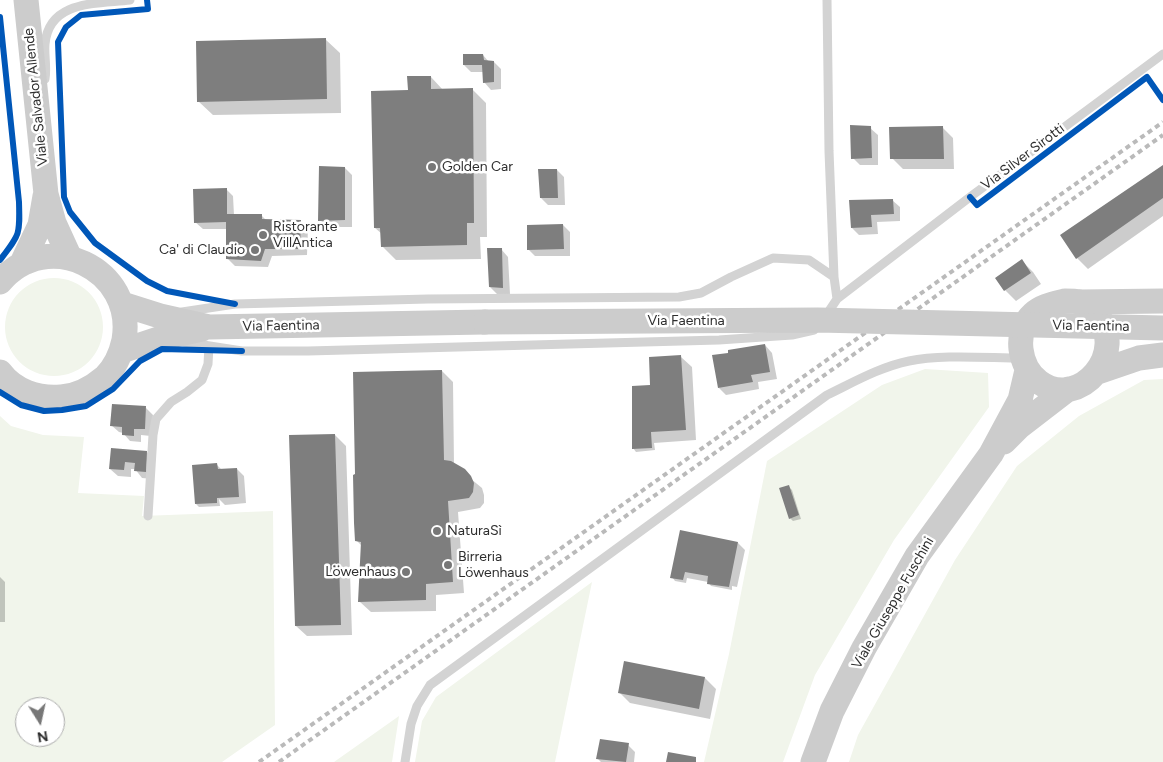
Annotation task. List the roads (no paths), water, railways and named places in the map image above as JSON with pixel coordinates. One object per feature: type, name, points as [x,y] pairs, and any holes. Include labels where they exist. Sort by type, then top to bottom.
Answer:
[{"type":"main road","name":"Viale Salvador Allende","points":[[26,0],[46,194],[54,223],[70,258]]},
{"type":"main road","name":"Viale Salvador Allende","points":[[22,263],[40,225],[46,194]]},
{"type":"main road","points":[[0,282],[6,274],[22,263],[46,256],[70,258],[93,267],[111,283],[122,304],[126,328],[122,351],[110,372],[93,387],[71,397],[47,398],[24,392],[5,379],[0,372]]},
{"type":"main road","points":[[1163,301],[1065,301],[1048,305],[1032,315],[1022,330],[1024,364],[1044,386],[1053,390],[1068,390],[1081,385],[1098,372],[1139,358],[1163,355]]},
{"type":"main road","points":[[1081,302],[1101,319],[1106,332],[1108,343],[1106,357],[1098,372]]},
{"type":"main road","name":"Via Faentina","points":[[122,304],[161,327],[209,336],[485,322],[818,320],[1163,328]]},
{"type":"main road","points":[[122,351],[161,327]]},
{"type":"main road","name":"Viale Giuseppe Fuschini","points":[[813,762],[836,704],[864,648],[922,548],[991,454],[1020,400],[1024,364]]},
{"type":"main road","name":"Viale Giuseppe Fuschini","points":[[991,454],[1020,426],[1068,390]]},
{"type":"lane","points":[[37,108],[44,89],[46,73],[45,44],[48,28],[59,15],[76,6],[130,0]]},
{"type":"lane","points":[[827,0],[829,151],[834,277],[837,299]]},
{"type":"lane","name":"Via Silver Sirotti","points":[[209,336],[242,351],[308,352],[720,340],[783,336],[816,329],[837,299],[970,197],[1163,54]]},
{"type":"lane","points":[[161,327],[235,304],[428,299],[679,297],[701,293],[773,258],[809,260],[834,277]]},
{"type":"lane","points":[[148,516],[153,434],[156,419],[171,402],[202,380],[208,364],[209,336]]},
{"type":"lane","points":[[405,762],[411,724],[417,706],[430,685],[827,395],[880,370],[911,360],[943,358],[1024,364]]},
{"type":"railway","points":[[259,762],[1163,122]]},
{"type":"railway","points":[[279,762],[1163,135]]},
{"type":"place","name":"Golden Car","points":[[432,167]]},
{"type":"place","name":"Ristorante VillAntica","points":[[263,235]]},
{"type":"place","name":"Ca' di Claudio","points":[[255,250]]},
{"type":"place","name":"NaturaSì","points":[[437,531]]},
{"type":"place","name":"Birreria Löwenhaus","points":[[448,565]]},
{"type":"place","name":"Löwenhaus","points":[[406,572]]}]
